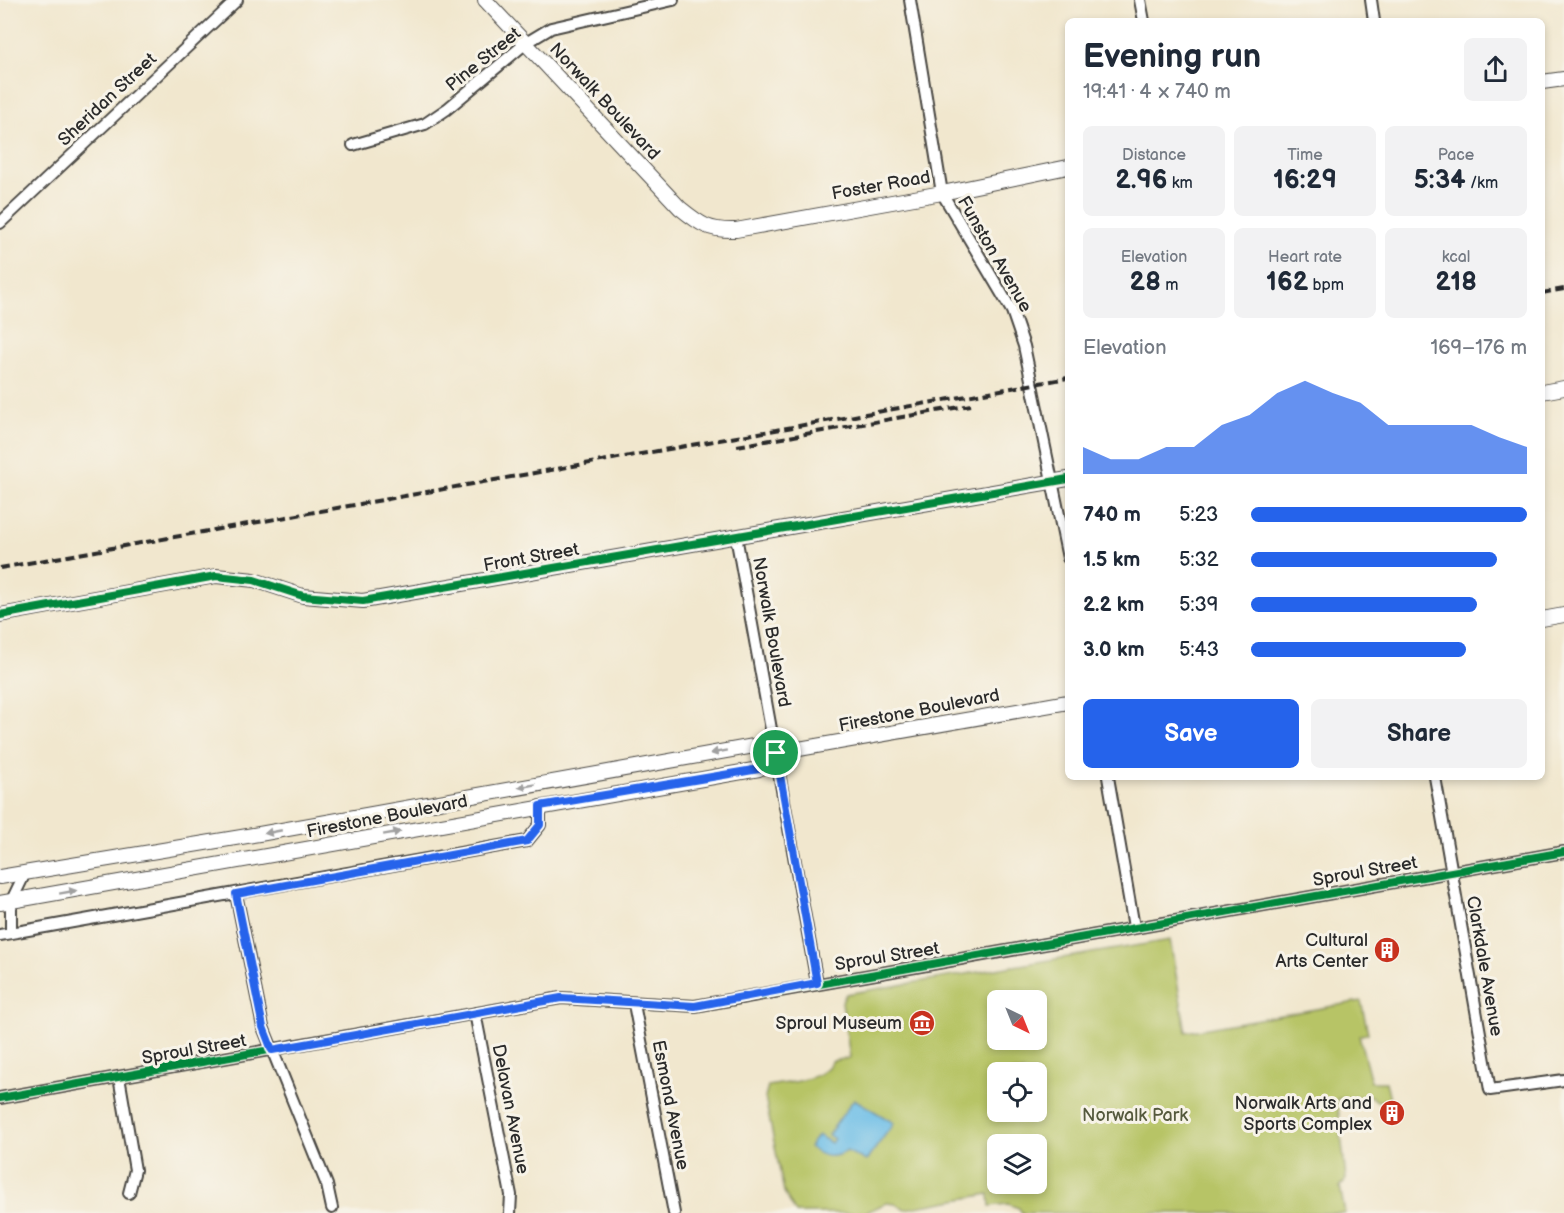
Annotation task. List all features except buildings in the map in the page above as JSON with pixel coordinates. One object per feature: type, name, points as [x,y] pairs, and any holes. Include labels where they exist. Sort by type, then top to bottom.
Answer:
[{"type":"street","name":"Sheridan Street","points":[[0,223],[237,0]]},
{"type":"street","name":"Norwalk Boulevard","points":[[485,0],[680,208],[701,224]]},
{"type":"street","name":"Pine Street","points":[[353,145],[425,124],[447,109],[526,43],[551,28],[673,0]]},
{"type":"street","name":"Funston Avenue","points":[[909,0],[942,193],[1012,311],[1024,346],[1037,417],[1061,481],[1065,525]]},
{"type":"street","points":[[1140,0],[1143,18]]},
{"type":"street","points":[[1371,0],[1374,18]]},
{"type":"street","points":[[1545,82],[1564,79]]},
{"type":"street","name":"Foster Road","points":[[701,224],[717,231],[736,230],[942,193],[1065,168]]},
{"type":"street","points":[[1545,391],[1564,388]]},
{"type":"street","name":"Front Street","points":[[0,615],[216,576],[254,580],[303,596],[363,601],[1061,481]]},
{"type":"street","name":"Norwalk Boulevard","points":[[736,536],[817,983]]},
{"type":"street","points":[[1545,618],[1564,615]]},
{"type":"street","name":"Firestone Boulevard","points":[[0,877],[754,746],[776,753],[1065,703]]},
{"type":"street","name":"Firestone Boulevard","points":[[5,903],[540,806],[759,769],[776,753]]},
{"type":"street","points":[[1109,780],[1134,927]]},
{"type":"street","name":"Clarkdale Avenue","points":[[1436,780],[1490,1090],[1564,1080]]},
{"type":"street","points":[[25,873],[5,903],[6,934],[527,841],[540,825],[540,806]]},
{"type":"street","name":"Sproul Street","points":[[0,1098],[561,998],[695,1006],[1564,852]]},
{"type":"street","points":[[236,894],[263,1027],[327,1185],[332,1208]]},
{"type":"street","name":"Esmond Avenue","points":[[634,1004],[674,1213]]},
{"type":"street","name":"Delavan Avenue","points":[[475,1013],[511,1195],[510,1213]]},
{"type":"street","points":[[119,1077],[135,1170],[129,1193]]},
{"type":"green space","name":"Norwalk Park","points":[[1170,940],[1186,1032],[1361,1001],[1368,1033],[1359,1036],[1371,1082],[1386,1082],[1390,1100],[1377,1101],[1370,1096],[1337,1099],[1346,1179],[1340,1187],[1345,1213],[1022,1213],[1019,1208],[1008,1204],[990,1206],[989,1194],[905,1209],[896,1204],[886,1203],[865,1213],[796,1213],[784,1192],[765,1097],[768,1086],[813,1077],[827,1068],[832,1061],[850,1058],[842,1002],[846,994]]},
{"type":"water","points":[[854,1099],[894,1123],[866,1161],[847,1151],[836,1156],[827,1156],[809,1147],[818,1135],[831,1143],[834,1139],[828,1135]]},
{"type":"railway","points":[[1545,292],[1564,289]]},
{"type":"railway","points":[[0,568],[1065,379]]},
{"type":"railway","points":[[737,446],[971,405]]},
{"type":"cycle path","points":[[0,615],[216,576],[254,580],[303,596],[363,601],[1065,480]]},
{"type":"cycle path","points":[[0,1098],[561,998],[695,1006],[1564,852]]},
{"type":"place","name":"Cultural Arts Center","points":[[1387,950]]},
{"type":"place","name":"Sproul Museum","points":[[922,1023]]},
{"type":"place","name":"Norwalk Arts and Sports Complex","points":[[1392,1113]]},
{"type":"route","points":[[776,753],[817,983],[695,1006],[561,998],[272,1050],[263,1027],[236,894],[527,841],[536,833],[540,825],[540,806],[759,769],[776,753]]}]
